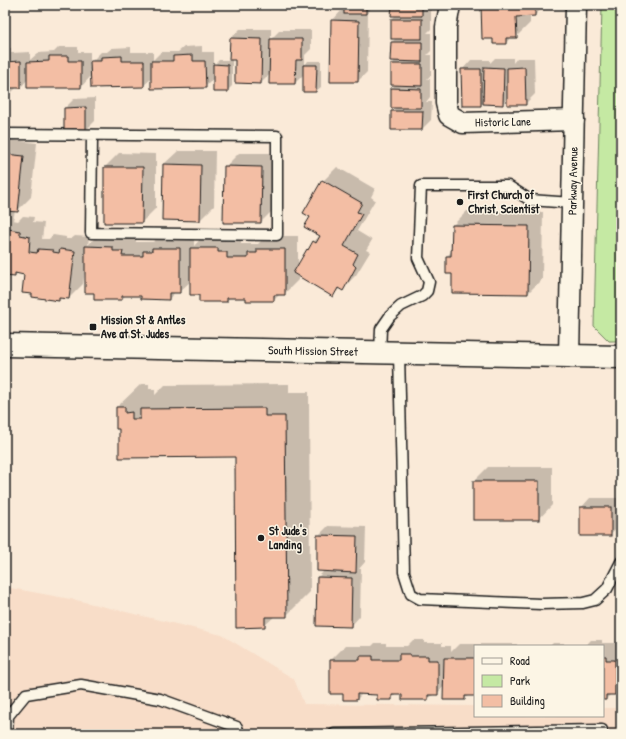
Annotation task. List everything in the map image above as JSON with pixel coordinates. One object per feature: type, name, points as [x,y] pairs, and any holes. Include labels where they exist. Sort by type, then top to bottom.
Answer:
[{"type":"main road","name":"South Mission Street","points":[[5,344],[621,357]]},
{"type":"street","name":"Historic Lane","points":[[450,5],[446,27],[446,103],[449,115],[463,123],[574,120]]},
{"type":"street","name":"Parkway Avenue","points":[[569,357],[576,5]]},
{"type":"lane","points":[[5,134],[277,136],[277,235],[91,233],[92,135]]},
{"type":"lane","points":[[572,203],[530,200],[508,186],[421,186],[418,258],[429,282],[427,291],[422,296],[401,306],[390,316],[380,329],[389,353],[404,572],[411,594],[420,599],[541,604],[583,603],[595,600],[607,589],[621,562]]},
{"type":"lane","points":[[7,734],[8,716],[26,694],[81,685],[160,699],[237,727],[239,734]]},
{"type":"lane","points":[[334,734],[571,732],[602,730],[602,734]]},
{"type":"shaded area","points":[[5,587],[76,600],[222,635],[294,679],[304,704],[474,706],[474,717],[604,717],[604,708],[621,708],[621,734],[5,734]]},
{"type":"green space","points":[[602,5],[621,5],[621,341],[609,341],[594,326]]},
{"type":"building","points":[[344,5],[366,5],[366,14],[344,14]]},
{"type":"building","points":[[392,5],[422,5],[422,16],[391,16]]},
{"type":"building","points":[[481,5],[535,5],[535,16],[516,17],[517,38],[506,38],[506,44],[493,44],[493,39],[482,39]]},
{"type":"building","points":[[391,19],[422,19],[422,39],[391,39]]},
{"type":"building","points":[[331,20],[359,21],[358,82],[330,82]]},
{"type":"building","points":[[230,38],[262,39],[261,84],[235,83],[235,60],[229,60]]},
{"type":"building","points":[[270,39],[302,39],[302,60],[296,60],[295,84],[269,84]]},
{"type":"building","points":[[391,42],[422,42],[422,62],[390,61]]},
{"type":"building","points":[[193,55],[193,61],[205,61],[206,88],[151,89],[151,61],[173,61],[173,56]]},
{"type":"building","points":[[49,56],[68,56],[68,61],[81,61],[81,88],[27,88],[27,62],[49,61]]},
{"type":"building","points":[[122,56],[122,61],[144,61],[144,87],[91,88],[90,61],[101,61],[101,57]]},
{"type":"building","points":[[21,61],[21,88],[8,88],[8,97],[5,97],[5,62]]},
{"type":"building","points":[[213,64],[228,65],[228,92],[213,92]]},
{"type":"building","points":[[391,64],[422,64],[422,86],[391,85]]},
{"type":"building","points":[[303,65],[317,65],[316,92],[303,92]]},
{"type":"building","points":[[484,67],[504,68],[503,105],[483,104]]},
{"type":"building","points":[[525,67],[526,105],[507,105],[507,68]]},
{"type":"building","points":[[461,69],[481,69],[481,106],[462,106]]},
{"type":"building","points":[[391,88],[421,89],[421,108],[391,108]]},
{"type":"building","points":[[86,107],[86,131],[64,132],[64,108]]},
{"type":"building","points":[[391,111],[423,111],[422,130],[391,130]]},
{"type":"building","points":[[5,154],[24,156],[18,212],[5,211]]},
{"type":"building","points":[[163,164],[201,165],[200,221],[162,220]]},
{"type":"building","points":[[224,166],[262,167],[261,223],[223,223]]},
{"type":"building","points":[[104,167],[143,167],[142,223],[104,223]]},
{"type":"building","points":[[322,180],[362,203],[357,212],[362,214],[344,246],[358,254],[353,264],[356,267],[343,291],[338,288],[333,297],[293,273],[307,249],[308,250],[313,241],[316,243],[320,236],[304,227],[310,217],[303,213]]},
{"type":"building","points":[[452,225],[529,226],[528,294],[452,293],[452,274],[446,274],[446,256],[451,256]]},
{"type":"building","points":[[8,229],[20,231],[20,235],[30,237],[29,252],[37,253],[38,249],[53,250],[53,252],[59,253],[60,249],[75,251],[69,299],[59,298],[59,301],[32,297],[32,294],[22,293],[24,275],[15,273],[15,277],[5,276],[5,234],[7,235]]},
{"type":"building","points":[[85,246],[113,247],[113,251],[123,251],[122,256],[143,256],[143,251],[152,251],[152,248],[180,248],[180,293],[169,293],[169,300],[141,299],[141,296],[122,296],[122,300],[94,300],[94,293],[85,293]]},
{"type":"building","points":[[190,248],[218,248],[218,252],[227,252],[227,258],[248,258],[248,253],[257,253],[257,249],[285,249],[285,295],[274,295],[274,301],[246,301],[246,298],[227,298],[227,302],[199,302],[199,295],[190,295]]},
{"type":"building","name":"St Jude's Landing","points":[[116,407],[125,407],[125,413],[132,412],[132,419],[140,419],[140,409],[265,408],[265,416],[285,416],[287,617],[265,617],[265,627],[236,628],[235,457],[119,458],[119,429],[116,429]]},
{"type":"building","points":[[473,481],[539,481],[539,520],[473,520]]},
{"type":"building","points":[[580,507],[611,507],[611,536],[580,536]]},
{"type":"building","points":[[317,535],[357,536],[356,573],[317,571]]},
{"type":"building","points":[[317,577],[352,578],[351,627],[316,626]]},
{"type":"building","points":[[399,654],[410,654],[410,656],[428,656],[428,660],[438,660],[438,695],[428,695],[428,700],[402,700],[402,695],[392,695],[392,700],[377,700],[377,695],[357,694],[357,700],[343,700],[343,694],[330,694],[330,660],[360,660],[360,656],[373,656],[373,660],[399,660]]},
{"type":"building","points":[[604,656],[606,656],[606,660],[615,660],[615,695],[606,695],[606,700],[604,700]]},
{"type":"building","points":[[444,658],[474,658],[474,696],[465,696],[465,700],[443,700]]},
{"type":"place","name":"First Church of Christ, Scientist","points":[[460,202]]},
{"type":"place","name":"Mission St & Antles Ave at St. Judes","points":[[93,327]]},
{"type":"place","name":"St Jude's Landing","points":[[261,538]]}]
